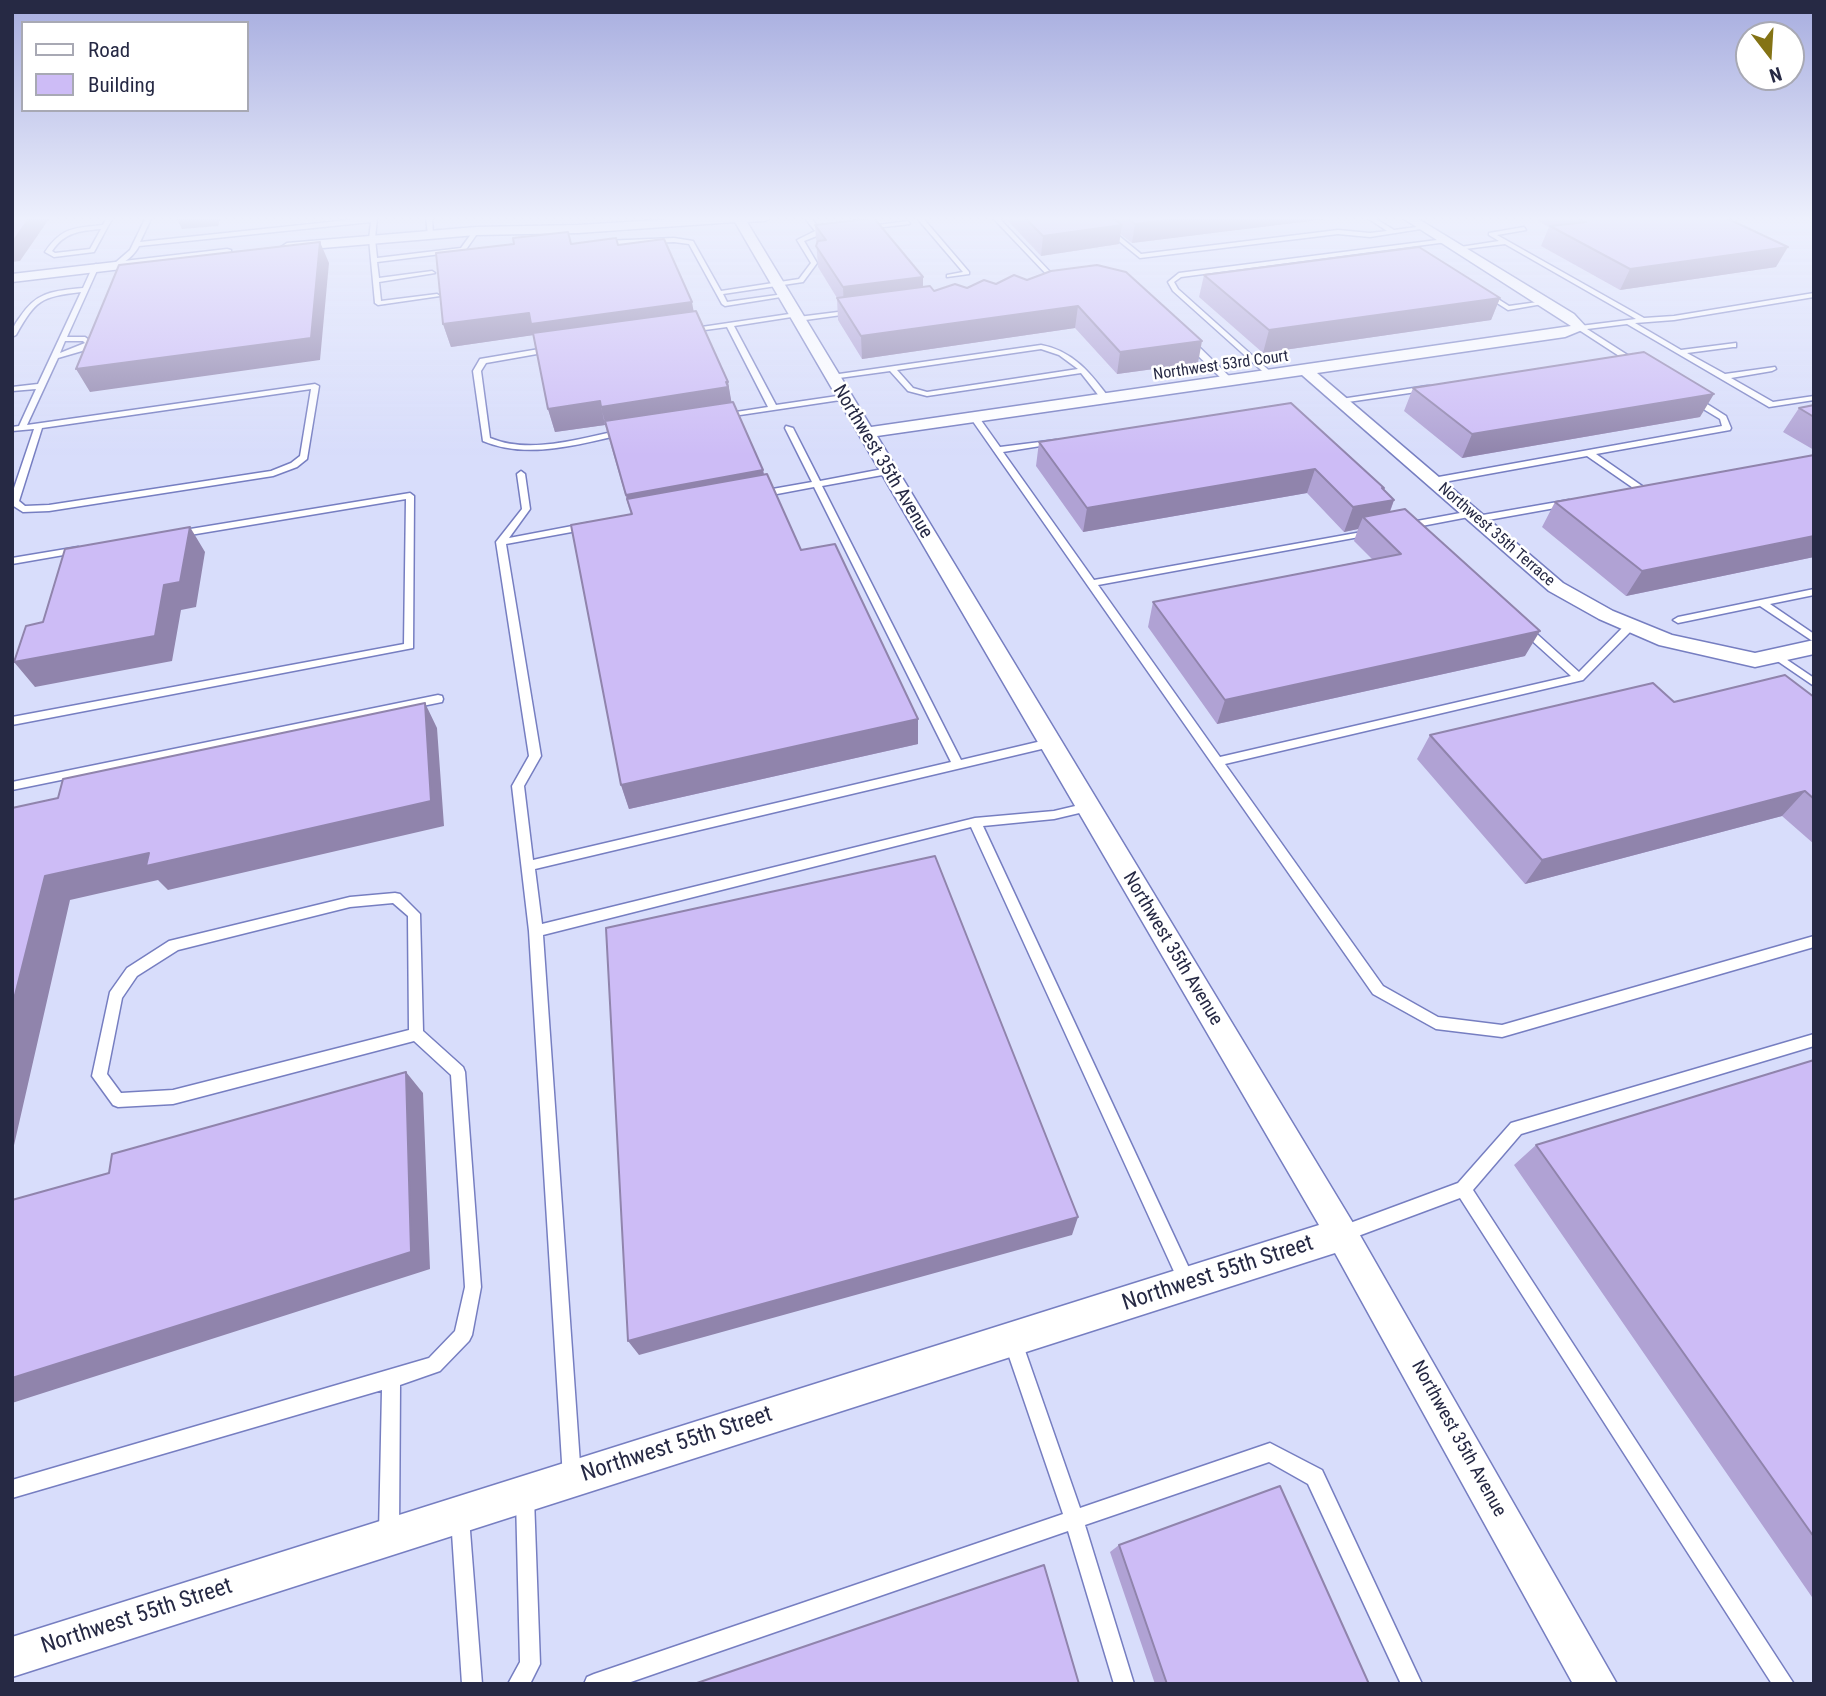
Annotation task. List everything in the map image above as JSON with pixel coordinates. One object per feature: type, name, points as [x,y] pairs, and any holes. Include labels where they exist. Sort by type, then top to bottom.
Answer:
[{"type":"street","name":"Northwest 35th Avenue","points":[[784,296],[1342,1234],[1596,1684]]},
{"type":"street","points":[[1534,296],[1580,328]]},
{"type":"street","name":"Northwest 53rd Court","points":[[865,433],[1566,333],[1580,328]]},
{"type":"street","name":"Northwest 35th Terrace","points":[[1306,371],[1556,587],[1667,640],[1755,660],[1777,656]]},
{"type":"street","points":[[1777,656],[1814,648]]},
{"type":"street","name":"Northwest 55th Street","points":[[12,1657],[1342,1234]]},
{"type":"lane","points":[[12,335],[30,303],[50,296]]},
{"type":"lane","points":[[17,428],[41,386],[82,296]]},
{"type":"lane","points":[[377,296],[378,303],[437,296]]},
{"type":"lane","points":[[721,296],[725,304],[789,304]]},
{"type":"lane","points":[[739,296],[789,304],[864,310]]},
{"type":"lane","points":[[677,332],[730,325],[789,304],[793,296]]},
{"type":"lane","points":[[1182,296],[1270,376]]},
{"type":"lane","points":[[1489,296],[1508,308],[1545,303]]},
{"type":"lane","points":[[1601,296],[1643,320]]},
{"type":"lane","points":[[1580,328],[1674,318],[1807,296]]},
{"type":"lane","points":[[1628,322],[1772,405],[1814,398]]},
{"type":"lane","points":[[730,325],[773,408]]},
{"type":"lane","points":[[1580,328],[1649,371]]},
{"type":"lane","points":[[1183,336],[1230,382]]},
{"type":"lane","points":[[54,357],[86,347],[89,343],[85,339],[62,339]]},
{"type":"lane","points":[[1680,352],[1733,345]]},
{"type":"lane","points":[[719,417],[773,408],[892,368],[1041,347],[1056,348],[1067,354],[1106,399]]},
{"type":"lane","points":[[557,348],[483,361],[477,370],[485,439],[498,447],[518,449],[625,432]]},
{"type":"lane","points":[[1614,360],[1628,358]]},
{"type":"lane","points":[[892,368],[907,389],[915,394],[1082,371]]},
{"type":"lane","points":[[1723,377],[1772,369]]},
{"type":"lane","points":[[12,389],[41,386]]},
{"type":"lane","points":[[17,428],[315,386],[304,457],[294,465],[273,473],[49,508],[23,509],[14,502],[40,425]]},
{"type":"lane","points":[[1341,401],[1436,387]]},
{"type":"lane","points":[[1433,481],[1727,428],[1723,418],[1681,391]]},
{"type":"lane","points":[[975,418],[1378,990],[1436,1023],[1502,1031],[1814,941]]},
{"type":"lane","points":[[789,428],[958,765]]},
{"type":"lane","points":[[998,450],[1066,440]]},
{"type":"lane","points":[[1589,453],[1642,490]]},
{"type":"lane","points":[[749,496],[888,471]]},
{"type":"lane","points":[[520,474],[526,509],[501,542],[535,757],[518,786],[536,931],[572,1479]]},
{"type":"lane","points":[[1628,492],[1655,488]]},
{"type":"lane","points":[[12,721],[409,646],[410,496],[160,537]]},
{"type":"lane","points":[[1399,527],[1573,502]]},
{"type":"lane","points":[[1403,515],[1423,534]]},
{"type":"lane","points":[[501,542],[597,524]]},
{"type":"lane","points":[[1092,583],[1386,530]]},
{"type":"lane","points":[[12,561],[95,548]]},
{"type":"lane","points":[[1678,620],[1814,592]]},
{"type":"lane","points":[[1762,603],[1814,639]]},
{"type":"lane","points":[[1510,615],[1579,678]]},
{"type":"lane","points":[[1218,762],[1579,678],[1631,625]]},
{"type":"lane","points":[[1777,656],[1814,683]]},
{"type":"lane","points":[[12,786],[438,699]]},
{"type":"lane","points":[[528,866],[1050,743]]},
{"type":"lane","points":[[536,931],[975,822],[1054,815],[1088,807]]},
{"type":"lane","points":[[975,822],[1189,1283]]},
{"type":"lane","points":[[12,1489],[434,1365],[463,1335],[473,1287],[458,1072],[416,1034],[414,914],[395,898],[350,902],[174,945],[132,972],[115,996],[99,1076],[118,1100],[173,1097],[416,1034]]},
{"type":"lane","points":[[1342,1234],[1463,1189],[1516,1128],[1814,1040]]},
{"type":"lane","points":[[1463,1189],[1784,1684]]},
{"type":"lane","points":[[1012,1339],[1074,1519],[1124,1684]]},
{"type":"lane","points":[[389,1537],[391,1379]]},
{"type":"lane","points":[[594,1684],[1270,1452],[1315,1477],[1412,1684]]},
{"type":"lane","points":[[518,1684],[530,1664],[525,1493]]},
{"type":"lane","points":[[460,1514],[472,1684]]},
{"type":"building","points":[[106,296],[315,296],[311,338],[76,369]]},
{"type":"building","points":[[440,296],[689,296],[692,302],[531,324],[529,313],[443,324]]},
{"type":"building","points":[[1153,296],[1202,341],[1120,352],[1078,306],[861,336],[837,298]]},
{"type":"building","points":[[1229,296],[1500,298],[1269,330]]},
{"type":"building","points":[[696,311],[728,387],[601,407],[600,401],[548,409],[533,333]]},
{"type":"building","points":[[1644,352],[1714,394],[1472,434],[1413,388]]},
{"type":"building","points":[[733,402],[763,470],[626,495],[605,421]]},
{"type":"building","points":[[1291,403],[1394,500],[1353,507],[1315,469],[1087,508],[1039,442]]},
{"type":"building","points":[[1814,405],[1814,417],[1799,408]]},
{"type":"building","points":[[1814,455],[1814,536],[1642,571],[1555,502]]},
{"type":"building","points":[[767,474],[801,550],[835,544],[918,719],[621,785],[571,525],[632,514],[627,499]]},
{"type":"building","points":[[1405,509],[1540,631],[1225,700],[1153,602],[1401,554],[1363,517]]},
{"type":"building","points":[[190,527],[180,582],[164,585],[155,636],[14,662],[26,626],[43,622],[65,549]]},
{"type":"building","points":[[1785,675],[1814,697],[1814,799],[1805,791],[1542,860],[1430,735],[1653,683],[1674,702]]},
{"type":"building","points":[[425,703],[431,801],[146,866],[149,853],[45,876],[12,1007],[12,808],[58,798],[63,779]]},
{"type":"building","points":[[935,856],[1078,1217],[628,1341],[606,928]]},
{"type":"building","points":[[1814,1060],[1814,1537],[1536,1145]]},
{"type":"building","points":[[406,1072],[411,1252],[12,1378],[12,1200],[109,1173],[112,1154]]},
{"type":"building","points":[[1280,1486],[1369,1684],[1167,1684],[1119,1545]]},
{"type":"building","points":[[1044,1565],[1079,1684],[694,1684]]}]
